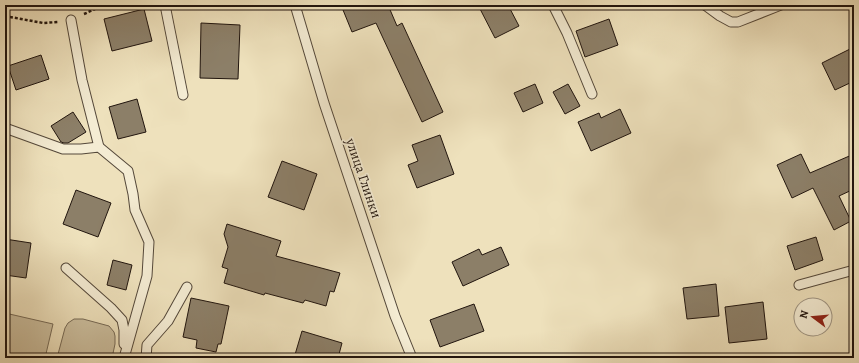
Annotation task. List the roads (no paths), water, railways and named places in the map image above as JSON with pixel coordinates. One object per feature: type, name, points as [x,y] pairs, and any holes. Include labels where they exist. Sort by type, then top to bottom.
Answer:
[{"type":"lane","points":[[164,5],[183,95]]},
{"type":"lane","name":"улица Глинки","points":[[295,5],[326,111],[395,316],[412,358]]},
{"type":"lane","points":[[553,5],[567,33],[592,94]]},
{"type":"lane","points":[[705,5],[731,22],[738,22],[781,5]]},
{"type":"lane","points":[[71,20],[82,80],[99,147],[128,171],[135,210],[149,242],[147,276],[124,358]]},
{"type":"lane","points":[[5,128],[63,149],[99,147]]},
{"type":"lane","points":[[66,268],[111,308],[122,320],[124,330],[124,358]]},
{"type":"lane","points":[[799,285],[854,270]]},
{"type":"lane","points":[[146,358],[147,344],[168,321],[187,287]]}]
